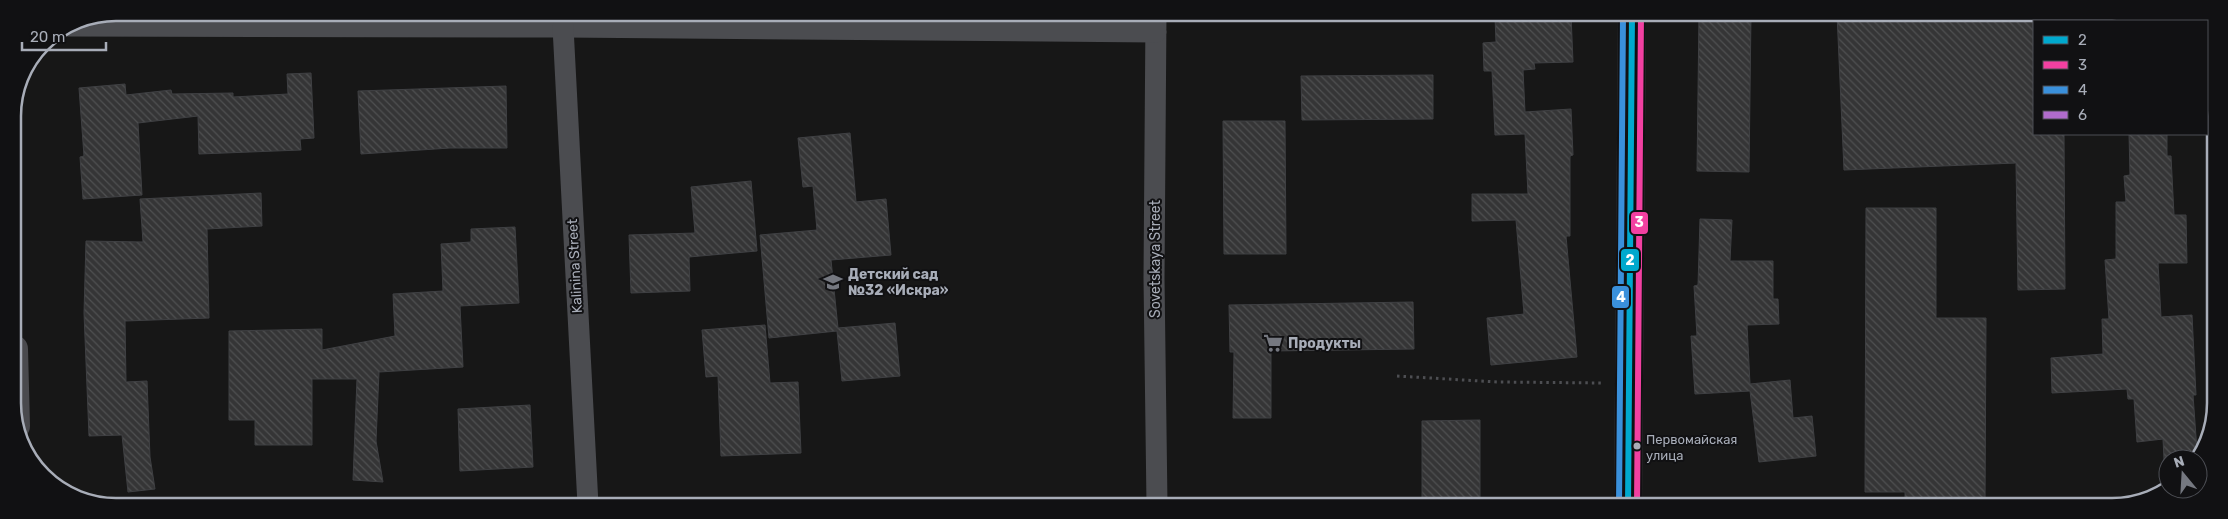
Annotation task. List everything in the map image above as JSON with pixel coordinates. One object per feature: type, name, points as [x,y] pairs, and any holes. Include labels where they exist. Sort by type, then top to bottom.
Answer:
[{"type":"main road","points":[[1628,498],[1632,21]]},
{"type":"street","points":[[86,26],[563,27],[1156,23]]},
{"type":"street","name":"Sovetskaya Street","points":[[1156,23],[1154,278],[1157,498]]},
{"type":"street","name":"Kalinina Street","points":[[563,27],[588,498]]},
{"type":"path","points":[[1397,376],[1497,382],[1628,383]]},
{"type":"building","points":[[1495,21],[1571,21],[1573,62],[1534,63],[1535,69],[1523,70],[1525,112],[1571,109],[1573,155],[1570,156],[1570,236],[1566,236],[1577,357],[1491,365],[1487,318],[1524,314],[1516,220],[1472,221],[1472,194],[1528,194],[1525,134],[1495,135],[1492,71],[1484,71],[1483,43],[1496,42]]},
{"type":"building","points":[[1699,21],[1751,21],[1749,172],[1697,171]]},
{"type":"building","points":[[1837,21],[2033,21],[2033,135],[2064,135],[2065,289],[2018,290],[2016,163],[1844,170]]},
{"type":"building","points":[[311,73],[314,138],[300,139],[301,150],[199,154],[198,116],[138,123],[142,195],[83,199],[80,157],[84,156],[79,88],[125,84],[126,95],[171,90],[172,94],[233,93],[233,97],[288,94],[287,74]]},
{"type":"building","points":[[1433,75],[1433,119],[1302,120],[1301,76]]},
{"type":"building","points":[[506,86],[507,148],[450,148],[361,154],[358,91]]},
{"type":"building","points":[[1223,121],[1285,121],[1286,254],[1224,254]]},
{"type":"building","points":[[850,133],[856,202],[886,199],[891,255],[831,260],[838,328],[895,323],[900,376],[842,381],[837,331],[769,338],[760,235],[817,230],[813,186],[803,187],[798,138]]},
{"type":"building","points":[[2129,135],[2167,135],[2167,156],[2171,156],[2174,215],[2186,215],[2187,263],[2158,263],[2161,317],[2192,315],[2196,395],[2193,395],[2197,444],[2194,449],[2164,449],[2163,439],[2137,442],[2134,399],[2128,399],[2127,389],[2052,393],[2051,358],[2103,354],[2102,319],[2109,319],[2105,260],[2116,259],[2116,202],[2126,202],[2124,176],[2130,175]]},
{"type":"building","points":[[751,181],[757,251],[689,257],[690,291],[631,293],[629,235],[695,233],[691,187]]},
{"type":"building","points":[[261,193],[262,226],[207,229],[209,318],[125,321],[126,382],[147,381],[150,457],[155,489],[128,492],[122,435],[89,436],[84,313],[86,241],[143,242],[140,199]]},
{"type":"building","points":[[1866,208],[1936,208],[1936,318],[1986,318],[1985,498],[1905,498],[1905,492],[1865,492]]},
{"type":"building","points":[[1700,219],[1732,220],[1730,261],[1773,261],[1773,299],[1778,299],[1779,324],[1747,325],[1750,384],[1790,380],[1793,418],[1812,416],[1816,456],[1759,462],[1750,391],[1695,394],[1691,336],[1697,336],[1694,286],[1698,285]]},
{"type":"building","points":[[515,227],[519,303],[460,306],[463,367],[379,372],[376,441],[383,482],[353,480],[357,379],[312,379],[312,445],[255,445],[255,420],[229,420],[229,331],[322,329],[322,350],[395,336],[393,294],[443,291],[441,244],[471,242],[471,229]]},
{"type":"building","points":[[1413,302],[1414,349],[1271,351],[1271,418],[1233,418],[1234,352],[1230,352],[1229,305]]},
{"type":"building","points":[[765,325],[770,383],[798,382],[801,453],[721,456],[718,376],[706,377],[702,330]]},
{"type":"building","points":[[530,405],[533,467],[460,471],[458,409]]},
{"type":"building","points":[[1480,420],[1480,498],[1422,498],[1422,421]]},
{"type":"transit line","name":"4","points":[[1619,498],[1623,21]]},
{"type":"transit line","name":"2","points":[[1628,498],[1632,21]]},
{"type":"transit line","name":"3","points":[[1637,498],[1641,21]]},
{"type":"place","name":"Детский сад №32 «Искра»","points":[[833,282]]},
{"type":"place","name":"Продукты","points":[[1273,343]]},
{"type":"place","name":"Первомайская улица","points":[[1637,446]]}]
